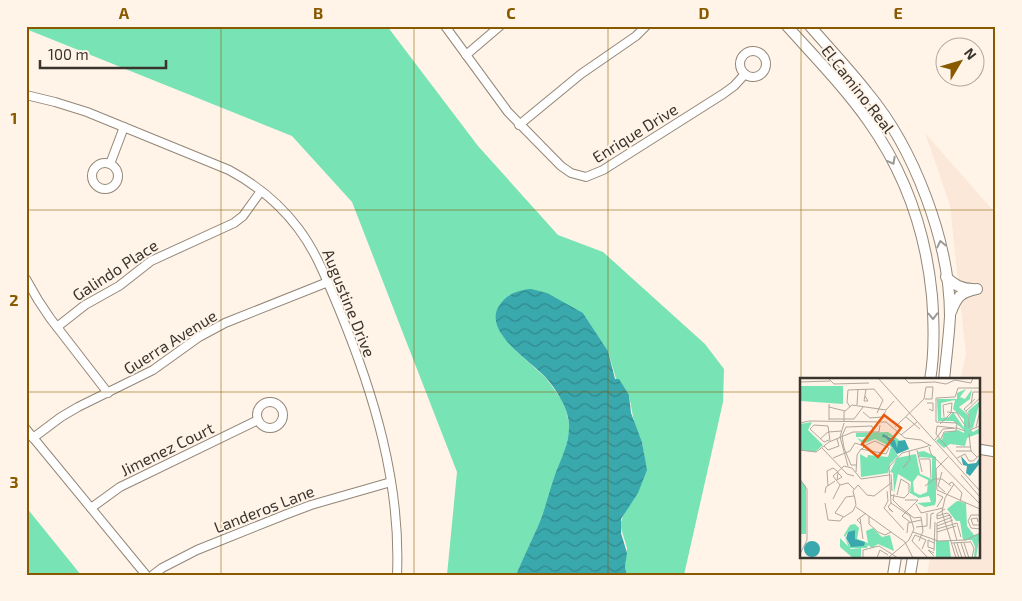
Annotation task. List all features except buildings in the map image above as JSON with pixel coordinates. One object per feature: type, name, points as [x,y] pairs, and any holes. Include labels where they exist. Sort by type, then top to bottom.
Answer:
[{"type":"main road","name":"El Camino Real","points":[[787,26],[854,103],[878,135],[909,196],[921,232],[928,269],[932,308],[930,378]]},
{"type":"main road","name":"El Camino Real","points":[[810,26],[868,92],[896,134],[917,175],[941,240],[946,277],[950,315],[944,378]]},
{"type":"main road","points":[[854,103],[868,92]]},
{"type":"main road","points":[[946,277],[956,286],[965,289],[976,288],[956,298],[950,315]]},
{"type":"main road","points":[[893,575],[896,558]]},
{"type":"main road","points":[[910,575],[914,558]]},
{"type":"street","name":"Enrique Drive","points":[[445,26],[519,125],[561,166],[571,173],[586,177],[603,170],[723,94],[734,86],[744,74]]},
{"type":"street","points":[[466,55],[500,26]]},
{"type":"street","points":[[519,125],[581,74],[636,36],[646,26]]},
{"type":"street","name":"Augustine Drive","points":[[26,95],[79,110],[229,170],[261,191],[298,228],[321,266],[328,282],[369,391],[382,433],[396,521],[397,575]]},
{"type":"street","points":[[110,164],[124,127]]},
{"type":"street","name":"Galindo Place","points":[[57,326],[86,305],[119,286],[151,261],[234,223],[243,216],[261,191]]},
{"type":"street","points":[[26,278],[38,300],[108,393]]},
{"type":"street","name":"Guerra Avenue","points":[[33,438],[61,417],[153,370],[224,323],[328,282]]},
{"type":"street","name":"Jimenez Court","points":[[91,508],[120,487],[258,420]]},
{"type":"street","points":[[26,430],[146,575]]},
{"type":"street","points":[[980,449],[996,452]]},
{"type":"street","name":"Landeros Lane","points":[[153,575],[162,568],[197,550],[287,514],[311,505],[391,482]]},
{"type":"shaded area","points":[[925,133],[996,214],[996,448],[980,445],[980,378],[960,378],[966,354],[960,300],[981,293],[982,284],[966,284],[958,281],[950,205]]},
{"type":"shaded area","points":[[980,454],[996,457],[996,575],[927,575],[930,558],[980,558]]},
{"type":"green space","points":[[26,26],[387,26],[478,146],[558,235],[603,252],[705,344],[724,369],[723,402],[684,575],[627,575],[625,567],[627,548],[620,525],[644,455],[642,442],[634,422],[629,395],[616,379],[608,351],[583,313],[502,335],[517,352],[546,378],[561,399],[569,423],[569,434],[565,452],[539,524],[516,575],[447,575],[457,472],[352,202],[292,136],[26,29]]},
{"type":"green space","points":[[26,507],[81,575],[26,575]]},
{"type":"water","points":[[531,289],[547,293],[583,313],[608,351],[615,379],[619,379],[629,395],[631,413],[642,442],[647,470],[638,493],[621,519],[621,533],[627,553],[625,567],[627,575],[516,575],[540,520],[565,450],[569,431],[567,412],[555,390],[541,373],[512,347],[503,337],[498,327],[496,316],[502,302],[513,293]]}]
